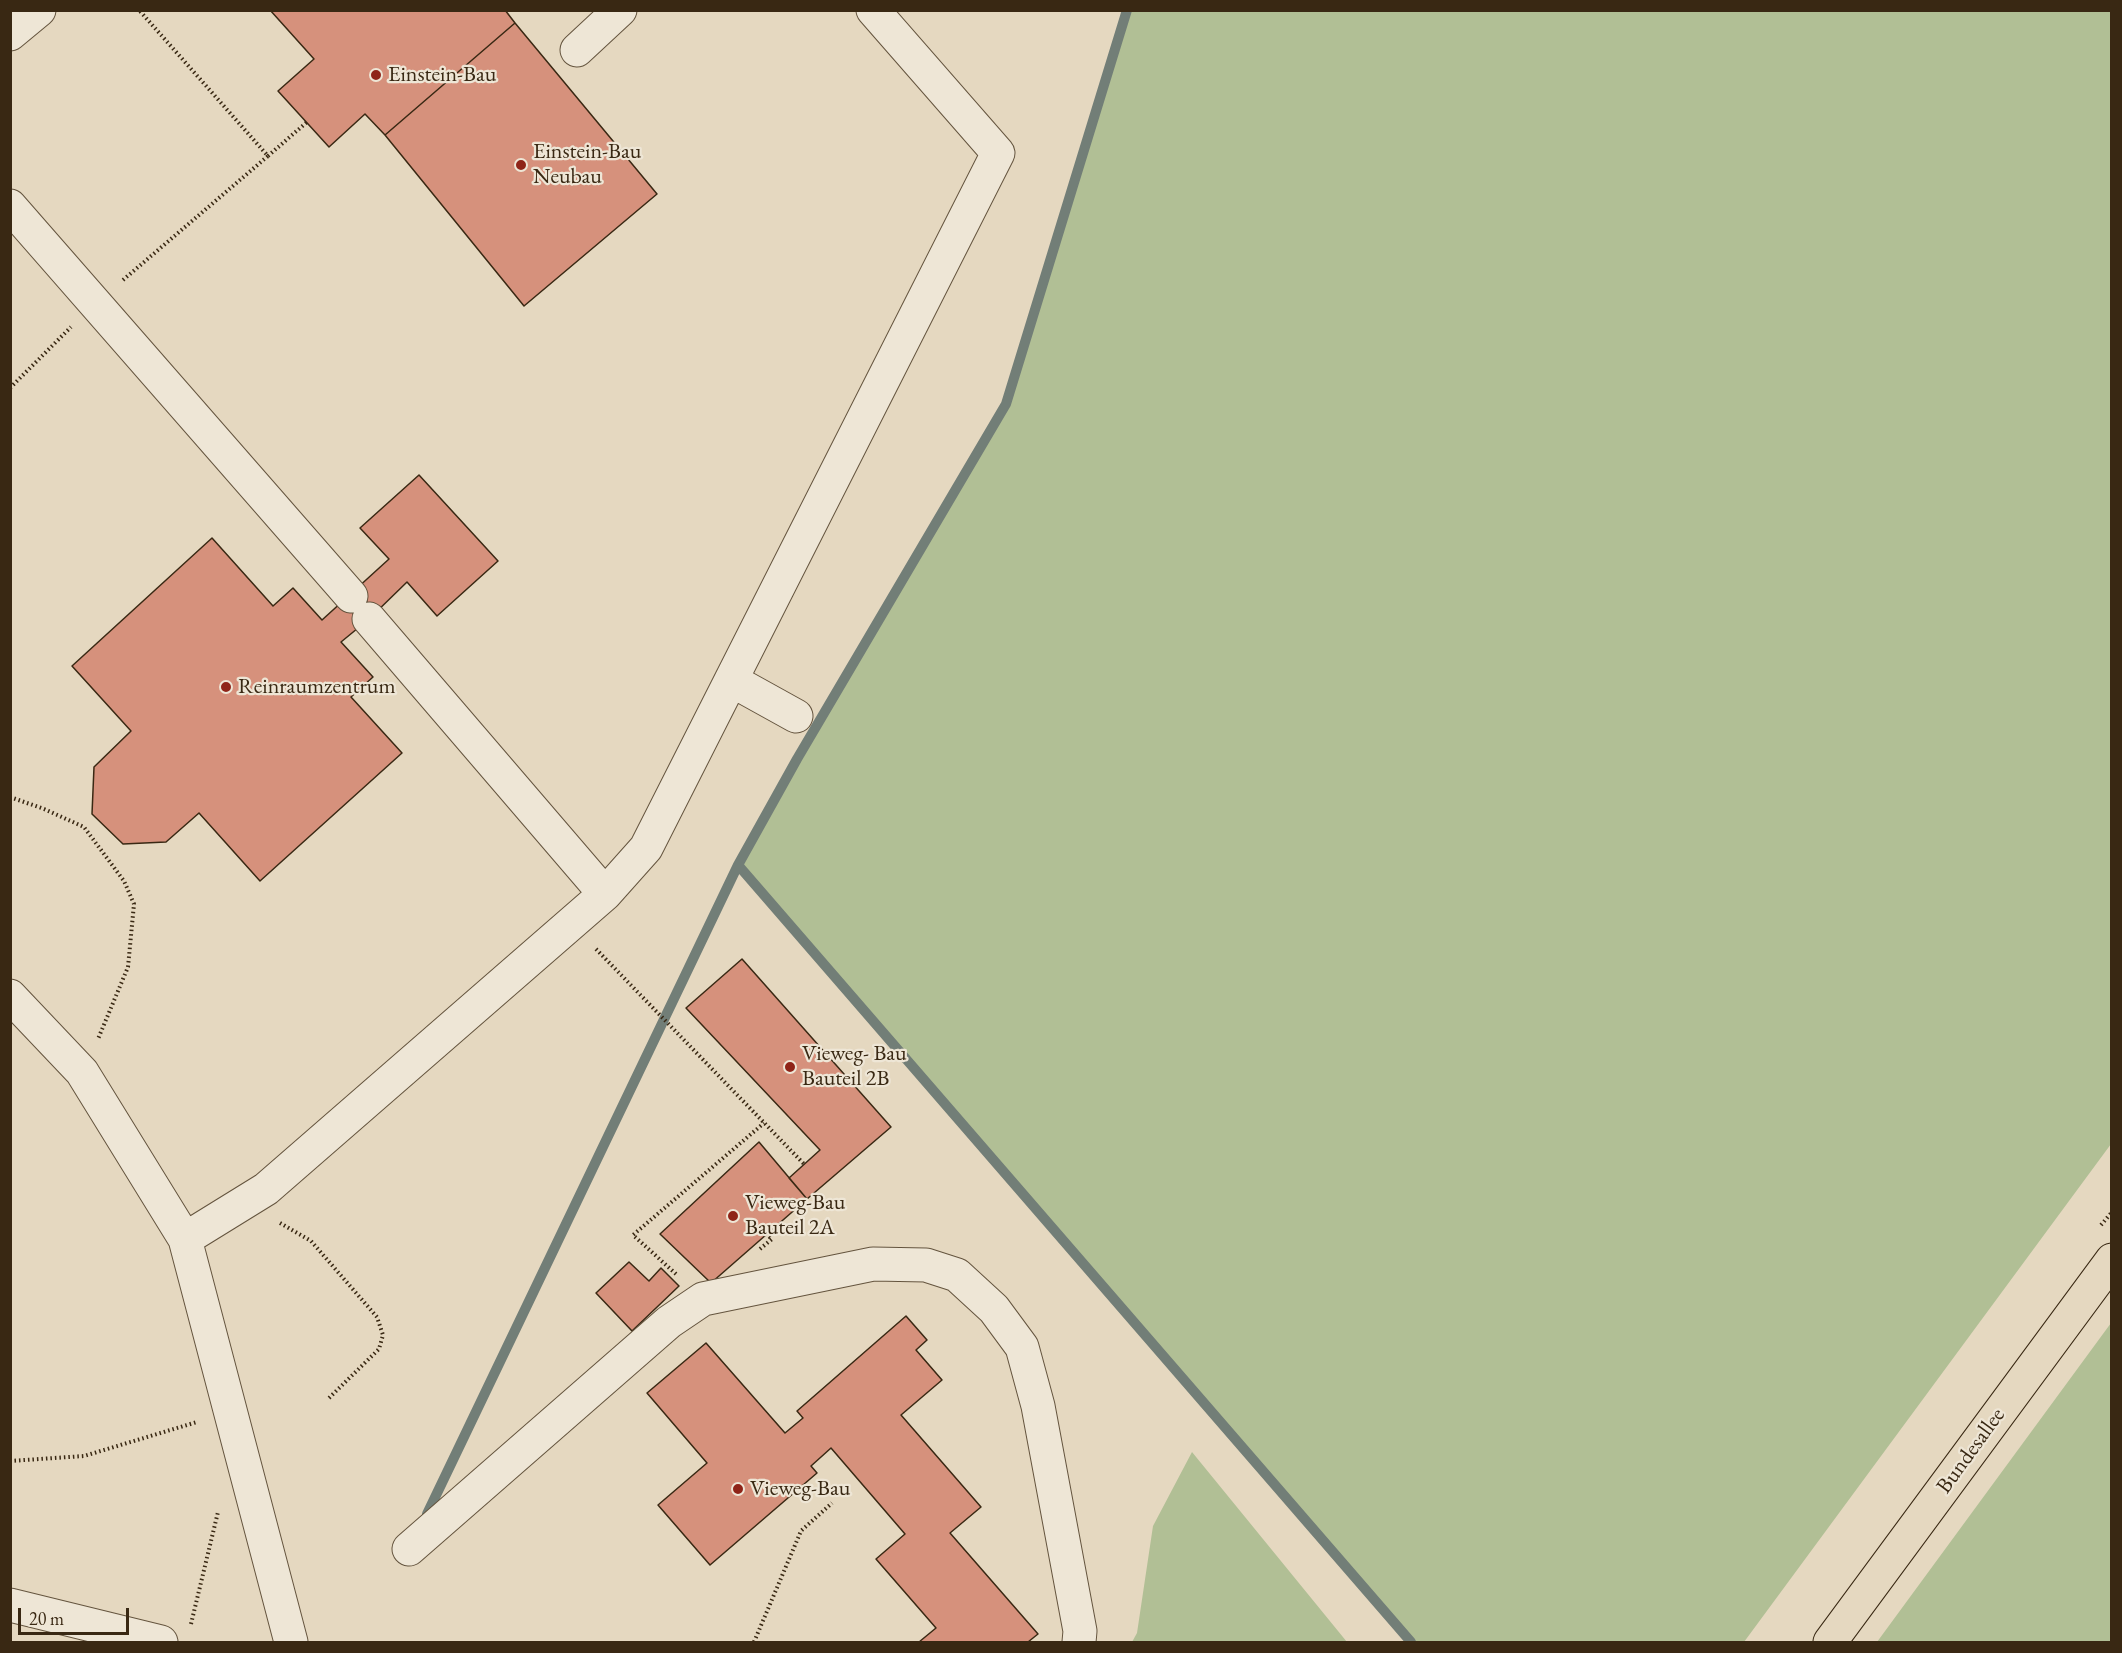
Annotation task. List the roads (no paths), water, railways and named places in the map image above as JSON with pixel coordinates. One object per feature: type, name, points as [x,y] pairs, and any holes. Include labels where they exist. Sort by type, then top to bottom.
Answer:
[{"type":"main road","name":"Bundesallee","points":[[1830,1642],[2112,1260]]},
{"type":"lane","points":[[10,34],[39,10]]},
{"type":"lane","points":[[576,50],[620,10]]},
{"type":"lane","points":[[185,1239],[266,1189],[605,894],[646,848],[998,153],[873,10]]},
{"type":"lane","points":[[10,206],[360,607],[605,894]]},
{"type":"lane","points":[[731,680],[796,716]]},
{"type":"lane","points":[[10,996],[82,1072],[185,1239],[291,1642]]},
{"type":"lane","points":[[409,1549],[669,1322],[703,1299],[873,1264],[926,1265],[957,1275],[994,1309],[1022,1347],[1038,1406],[1080,1631],[1079,1642]]},
{"type":"lane","points":[[10,1605],[176,1637]]},
{"type":"waterway","points":[[427,1514],[738,865],[797,759],[1006,404],[1127,10]]},
{"type":"waterway","points":[[738,865],[1411,1642]]},
{"type":"place","name":"Einstein-Bau","points":[[376,75]]},
{"type":"place","name":"Einstein-Bau Neubau","points":[[521,165]]},
{"type":"place","name":"Reinraumzentrum","points":[[226,687]]},
{"type":"place","name":"Vieweg- Bau Bauteil 2B","points":[[790,1067]]},
{"type":"place","name":"Vieweg-Bau Bauteil 2A","points":[[733,1216]]},
{"type":"place","name":"Vieweg-Bau","points":[[738,1489]]}]
